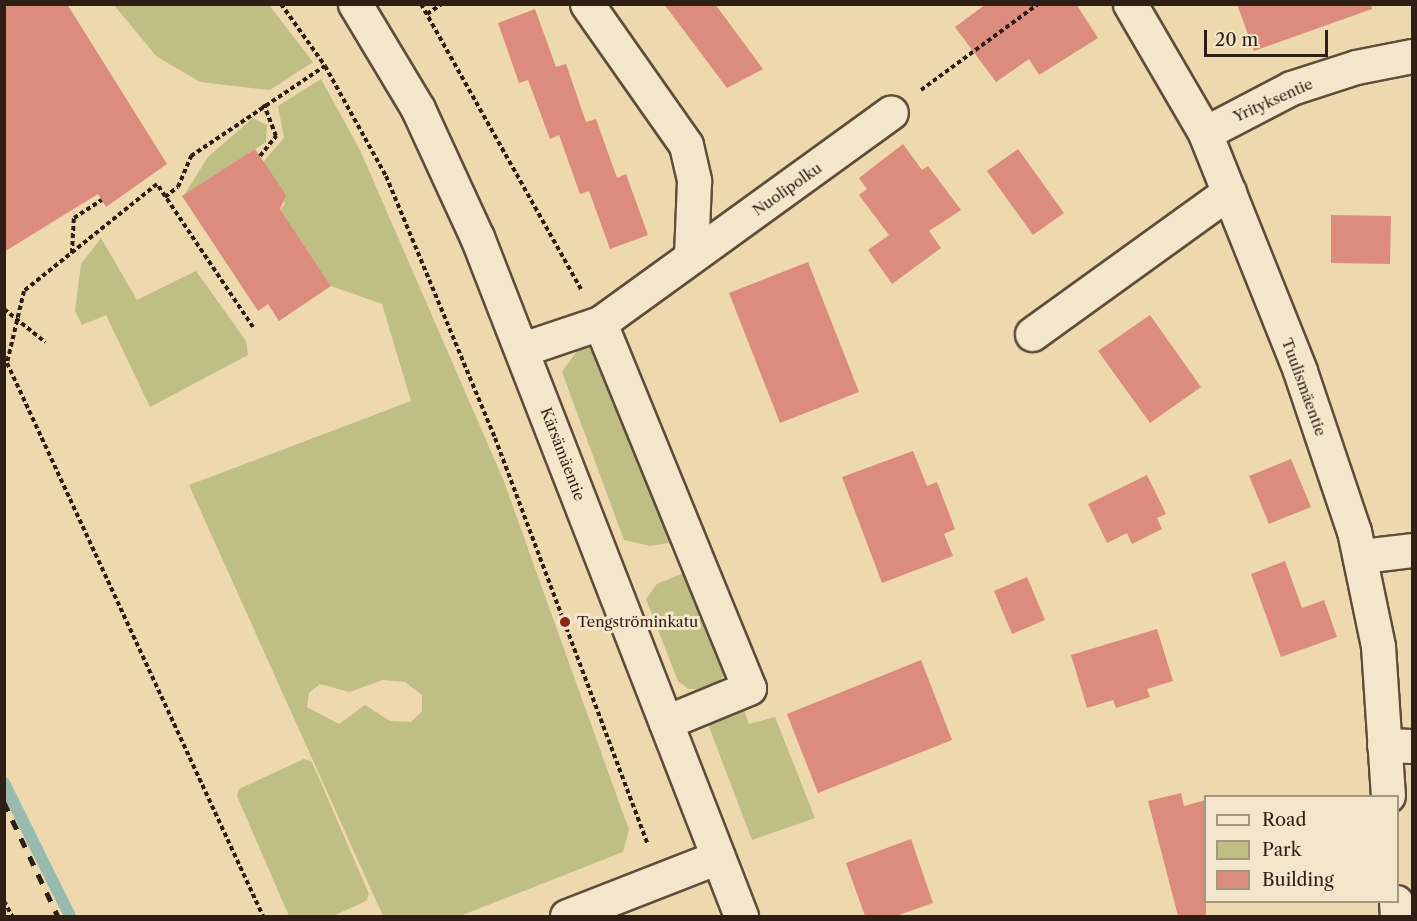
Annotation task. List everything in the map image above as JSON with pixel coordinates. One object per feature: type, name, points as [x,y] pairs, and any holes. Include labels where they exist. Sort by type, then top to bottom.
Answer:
[{"type":"street","name":"Kärsämäentie","points":[[355,4],[418,109],[523,349],[741,916]]},
{"type":"street","points":[[587,4],[686,145],[694,181],[691,256]]},
{"type":"street","name":"Tuulismäentie","points":[[1130,4],[1205,133],[1300,371],[1362,556],[1398,745],[1388,795]]},
{"type":"street","name":"Yrityksentie","points":[[1205,133],[1291,88],[1356,67],[1413,56]]},
{"type":"street","name":"Nuolipolku","points":[[523,349],[600,323],[891,112]]},
{"type":"street","points":[[1032,334],[1229,192]]},
{"type":"street","points":[[600,323],[749,688],[666,722]]},
{"type":"street","points":[[1362,556],[1413,550]]},
{"type":"street","points":[[567,916],[718,857]]},
{"type":"path","points":[[281,4],[325,66],[386,176],[495,438],[648,846]]},
{"type":"path","points":[[421,4],[600,323]]},
{"type":"path","points":[[427,14],[442,4]]},
{"type":"path","points":[[891,112],[1038,4]]},
{"type":"path","points":[[165,197],[178,187],[191,156],[264,104],[325,66]]},
{"type":"path","points":[[260,156],[276,136],[264,104]]},
{"type":"path","points":[[253,327],[157,184],[24,291],[7,363],[263,916]]},
{"type":"path","points":[[72,253],[74,218],[102,200]]},
{"type":"path","points":[[4,309],[45,342]]},
{"type":"path","points":[[4,901],[12,916]]},
{"type":"green space","points":[[114,5],[269,5],[313,62],[270,90],[200,82],[156,56]]},
{"type":"green space","points":[[321,79],[360,150],[503,479],[629,830],[623,852],[460,916],[383,916],[189,485],[411,401],[382,304],[331,286],[280,209],[285,204],[263,162],[284,138],[278,106]],"holes":[[[383,680],[405,682],[422,695],[422,711],[411,722],[390,721],[365,705],[339,724],[307,707],[309,693],[320,684],[349,692]]]},
{"type":"green space","points":[[253,118],[267,125],[266,142],[184,195],[208,157]]},
{"type":"green space","points":[[101,238],[137,300],[196,271],[246,341],[248,355],[150,407],[106,315],[82,325],[75,311],[81,264]]},
{"type":"green space","points":[[592,344],[680,541],[650,546],[624,540],[562,372],[577,351]]},
{"type":"green space","points":[[681,574],[690,574],[728,673],[707,689],[689,689],[678,681],[646,599],[657,584]]},
{"type":"green space","points":[[742,704],[749,724],[775,717],[815,818],[752,840],[708,724]]},
{"type":"green space","points":[[304,759],[312,762],[369,894],[366,901],[333,916],[289,916],[237,796],[239,789]]},
{"type":"building","points":[[4,4],[67,4],[167,164],[106,207],[98,194],[4,252]]},
{"type":"building","points":[[664,4],[715,4],[763,69],[727,88]]},
{"type":"building","points":[[986,4],[1076,4],[1098,38],[1039,75],[1029,59],[996,82],[955,27]]},
{"type":"building","points":[[1237,4],[1371,4],[1372,9],[1254,51]]},
{"type":"building","points":[[535,9],[556,67],[566,64],[586,122],[596,119],[617,178],[626,174],[648,235],[610,249],[589,191],[580,194],[559,135],[550,139],[528,80],[519,83],[498,23]]},
{"type":"building","points":[[903,144],[922,170],[928,166],[961,210],[929,231],[941,248],[892,284],[868,250],[889,235],[859,195],[867,189],[859,178]]},
{"type":"building","points":[[255,149],[286,195],[280,209],[331,286],[279,321],[268,304],[258,311],[182,196]]},
{"type":"building","points":[[1018,149],[1064,213],[1033,235],[987,171]]},
{"type":"building","points":[[1331,215],[1391,216],[1390,264],[1331,263]]},
{"type":"building","points":[[808,262],[859,392],[780,423],[729,293]]},
{"type":"building","points":[[1150,315],[1201,387],[1150,423],[1098,351]]},
{"type":"building","points":[[913,451],[927,486],[937,482],[955,529],[944,534],[953,556],[882,583],[842,477]]},
{"type":"building","points":[[1291,459],[1311,507],[1269,524],[1249,476]]},
{"type":"building","points":[[1147,475],[1166,514],[1157,518],[1162,529],[1132,544],[1127,533],[1107,543],[1088,504]]},
{"type":"building","points":[[1285,561],[1302,608],[1324,600],[1337,637],[1281,657],[1251,574]]},
{"type":"building","points":[[1027,577],[1045,620],[1012,634],[994,591]]},
{"type":"building","points":[[1157,629],[1173,681],[1147,689],[1150,697],[1116,708],[1113,700],[1087,708],[1071,655]]},
{"type":"building","points":[[921,660],[952,740],[818,793],[787,714]]},
{"type":"building","points":[[1181,793],[1184,806],[1204,801],[1206,916],[1178,916],[1148,801]]},
{"type":"building","points":[[911,839],[933,903],[896,916],[865,916],[846,863]]},
{"type":"waterway","points":[[4,783],[70,916]]},
{"type":"railway","points":[[4,802],[58,916]]},
{"type":"place","name":"Tengströminkatu","points":[[565,622]]}]
